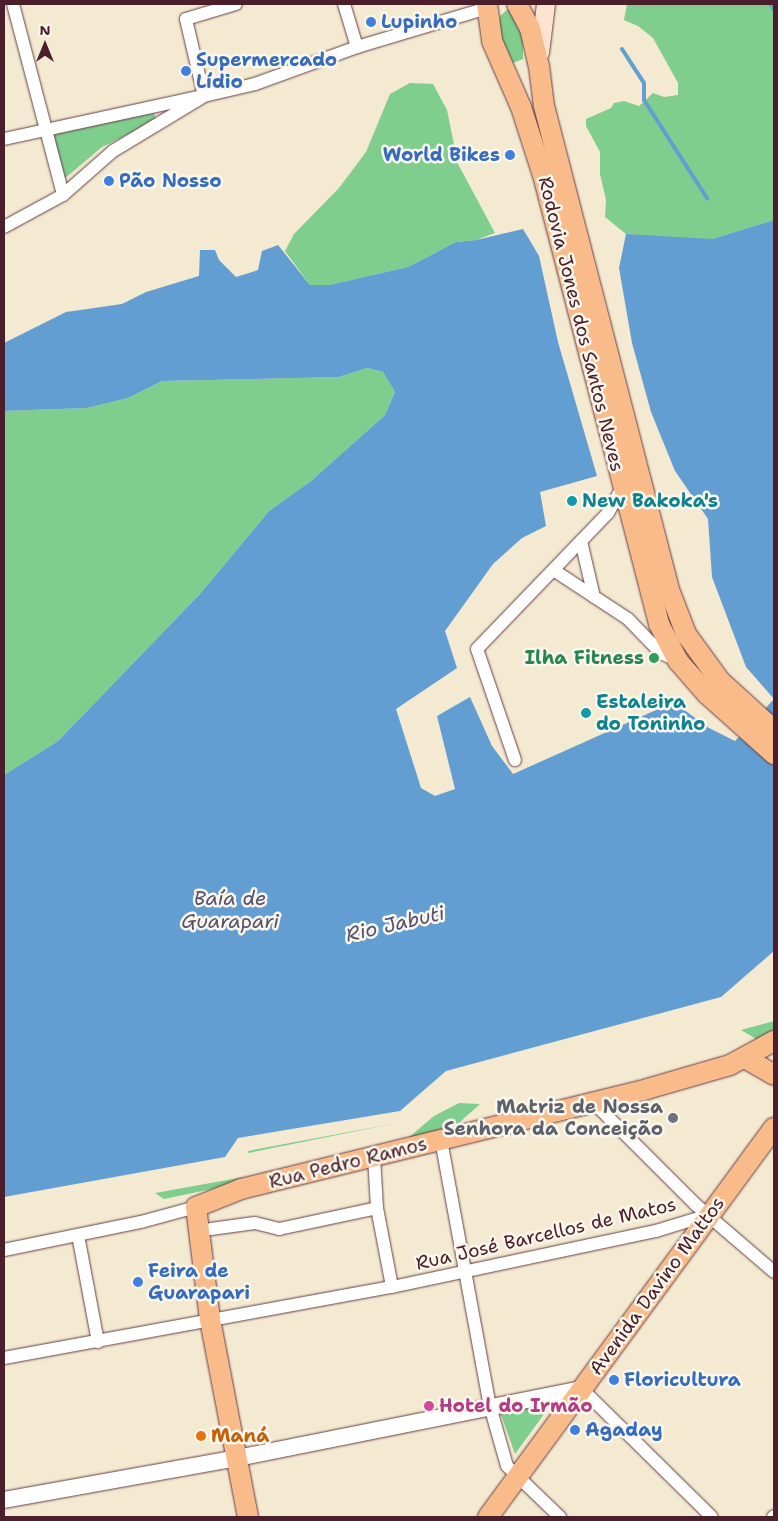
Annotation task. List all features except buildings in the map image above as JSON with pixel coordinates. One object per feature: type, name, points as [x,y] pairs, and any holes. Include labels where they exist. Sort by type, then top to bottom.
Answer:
[{"type":"main road","name":"Rodovia Jones dos Santos Neves","points":[[517,4],[530,28],[540,66],[544,106],[668,587],[686,634],[745,717],[774,754]]},
{"type":"main road","points":[[540,66],[541,25],[546,4]]},
{"type":"main road","name":"Rodovia Jones dos Santos Neves","points":[[490,5],[492,41],[521,107],[543,175],[622,488],[659,624],[678,661],[745,717],[774,730]]},
{"type":"main road","name":"Rua Pedro Ramos","points":[[196,1207],[241,1189],[593,1102],[745,1058],[774,1041]]},
{"type":"main road","points":[[745,1058],[774,1075]]},
{"type":"main road","name":"Avenida Davino Mattos","points":[[488,1517],[515,1476],[582,1389],[708,1215],[774,1128]]},
{"type":"main road","points":[[196,1207],[210,1319],[248,1517]]},
{"type":"street","points":[[14,4],[44,129],[63,195]]},
{"type":"street","points":[[204,96],[186,19],[236,4]]},
{"type":"street","points":[[344,4],[357,47]]},
{"type":"street","points":[[4,139],[255,84],[357,47],[490,5]]},
{"type":"street","points":[[4,227],[63,195],[113,151],[204,96]]},
{"type":"street","points":[[515,760],[476,648],[555,570],[608,513],[622,488]]},
{"type":"street","points":[[581,542],[594,597]]},
{"type":"street","points":[[555,570],[628,620],[660,653],[678,661]]},
{"type":"street","points":[[593,1102],[708,1215],[774,1272]]},
{"type":"street","points":[[441,1140],[467,1271],[490,1406],[507,1466],[515,1476],[560,1517]]},
{"type":"street","name":"Rua José Barcellos de Matos","points":[[374,1157],[378,1208],[392,1287]]},
{"type":"street","name":"Rua Pedro Ramos","points":[[4,1250],[78,1235],[196,1207]]},
{"type":"street","points":[[211,1229],[255,1223],[279,1229],[378,1208]]},
{"type":"street","name":"Rua José Barcellos de Matos","points":[[4,1358],[392,1287],[656,1231],[708,1215]]},
{"type":"street","points":[[78,1235],[98,1342]]},
{"type":"street","points":[[4,1500],[237,1458],[582,1389],[712,1517]]},
{"type":"green space","points":[[627,4],[774,4],[774,220],[712,239],[686,239],[626,234],[605,217],[606,200],[600,174],[600,152],[586,126],[586,119],[611,108],[614,103],[624,101],[639,106],[653,93],[664,97],[678,95],[678,83],[653,38],[638,26],[624,20]]},
{"type":"green space","points":[[508,9],[518,14],[523,26],[523,59],[513,63],[498,30],[500,16]]},
{"type":"green space","points":[[410,83],[433,84],[447,110],[458,164],[495,233],[476,240],[456,242],[408,267],[329,285],[310,285],[285,251],[294,234],[339,188],[366,152],[390,94]]},
{"type":"green space","points":[[153,111],[157,120],[102,147],[63,180],[51,135]]},
{"type":"green space","points":[[367,368],[383,372],[395,392],[385,415],[311,481],[269,511],[200,594],[58,741],[4,775],[4,411],[87,408],[128,398],[162,381],[339,377]]},
{"type":"green space","points":[[774,1021],[774,1030],[758,1040],[741,1030]]},
{"type":"green space","points":[[459,1103],[480,1104],[450,1131],[407,1139],[434,1116]]},
{"type":"green space","points":[[397,1123],[248,1153],[248,1151]]},
{"type":"green space","points":[[244,1177],[226,1186],[164,1199],[155,1193]]},
{"type":"green space","points":[[555,1399],[515,1454],[499,1409]]},
{"type":"water","points":[[774,220],[774,699],[746,667],[712,577],[708,519],[675,471],[651,412],[632,343],[619,268],[626,234],[712,239]]},
{"type":"water","name":"Baía de Guarapari","points":[[523,229],[539,256],[558,342],[597,476],[540,492],[546,526],[522,538],[493,564],[445,631],[457,668],[396,709],[421,788],[435,796],[455,789],[437,716],[470,697],[492,746],[513,774],[665,706],[683,709],[709,728],[735,741],[774,699],[774,951],[721,997],[446,1071],[400,1111],[238,1138],[225,1157],[4,1197],[4,775],[58,741],[200,594],[269,511],[311,481],[385,415],[395,392],[383,372],[367,368],[339,377],[162,381],[128,398],[87,408],[4,411],[4,343],[66,312],[122,304],[146,292],[199,276],[200,250],[215,250],[219,260],[236,277],[258,270],[262,251],[278,245],[310,285],[329,285],[408,267],[456,242],[476,240]]},
{"type":"waterway","points":[[771,4],[774,10]]},
{"type":"waterway","points":[[622,49],[644,83],[644,100],[707,198]]},
{"type":"place","name":"Lupinho","points":[[371,22]]},
{"type":"place","name":"Supermercado Lídio","points":[[186,71]]},
{"type":"place","name":"World Bikes","points":[[510,155]]},
{"type":"place","name":"Pão Nosso","points":[[109,181]]},
{"type":"place","name":"New Bakoka's","points":[[572,501]]},
{"type":"place","name":"Ilha Fitness","points":[[654,658]]},
{"type":"place","name":"Estaleira do Toninho","points":[[586,713]]},
{"type":"place","name":"Matriz de Nossa Senhora da Conceição","points":[[673,1118]]},
{"type":"place","name":"Feira de Guarapari","points":[[138,1282]]},
{"type":"place","name":"Floricultura","points":[[614,1380]]},
{"type":"place","name":"Hotel do Irmão","points":[[429,1406]]},
{"type":"place","name":"Agaday","points":[[575,1430]]},
{"type":"place","name":"Maná","points":[[201,1436]]},
{"type":"water label","name":"Rio Jabuti","points":[[395,924]]}]
